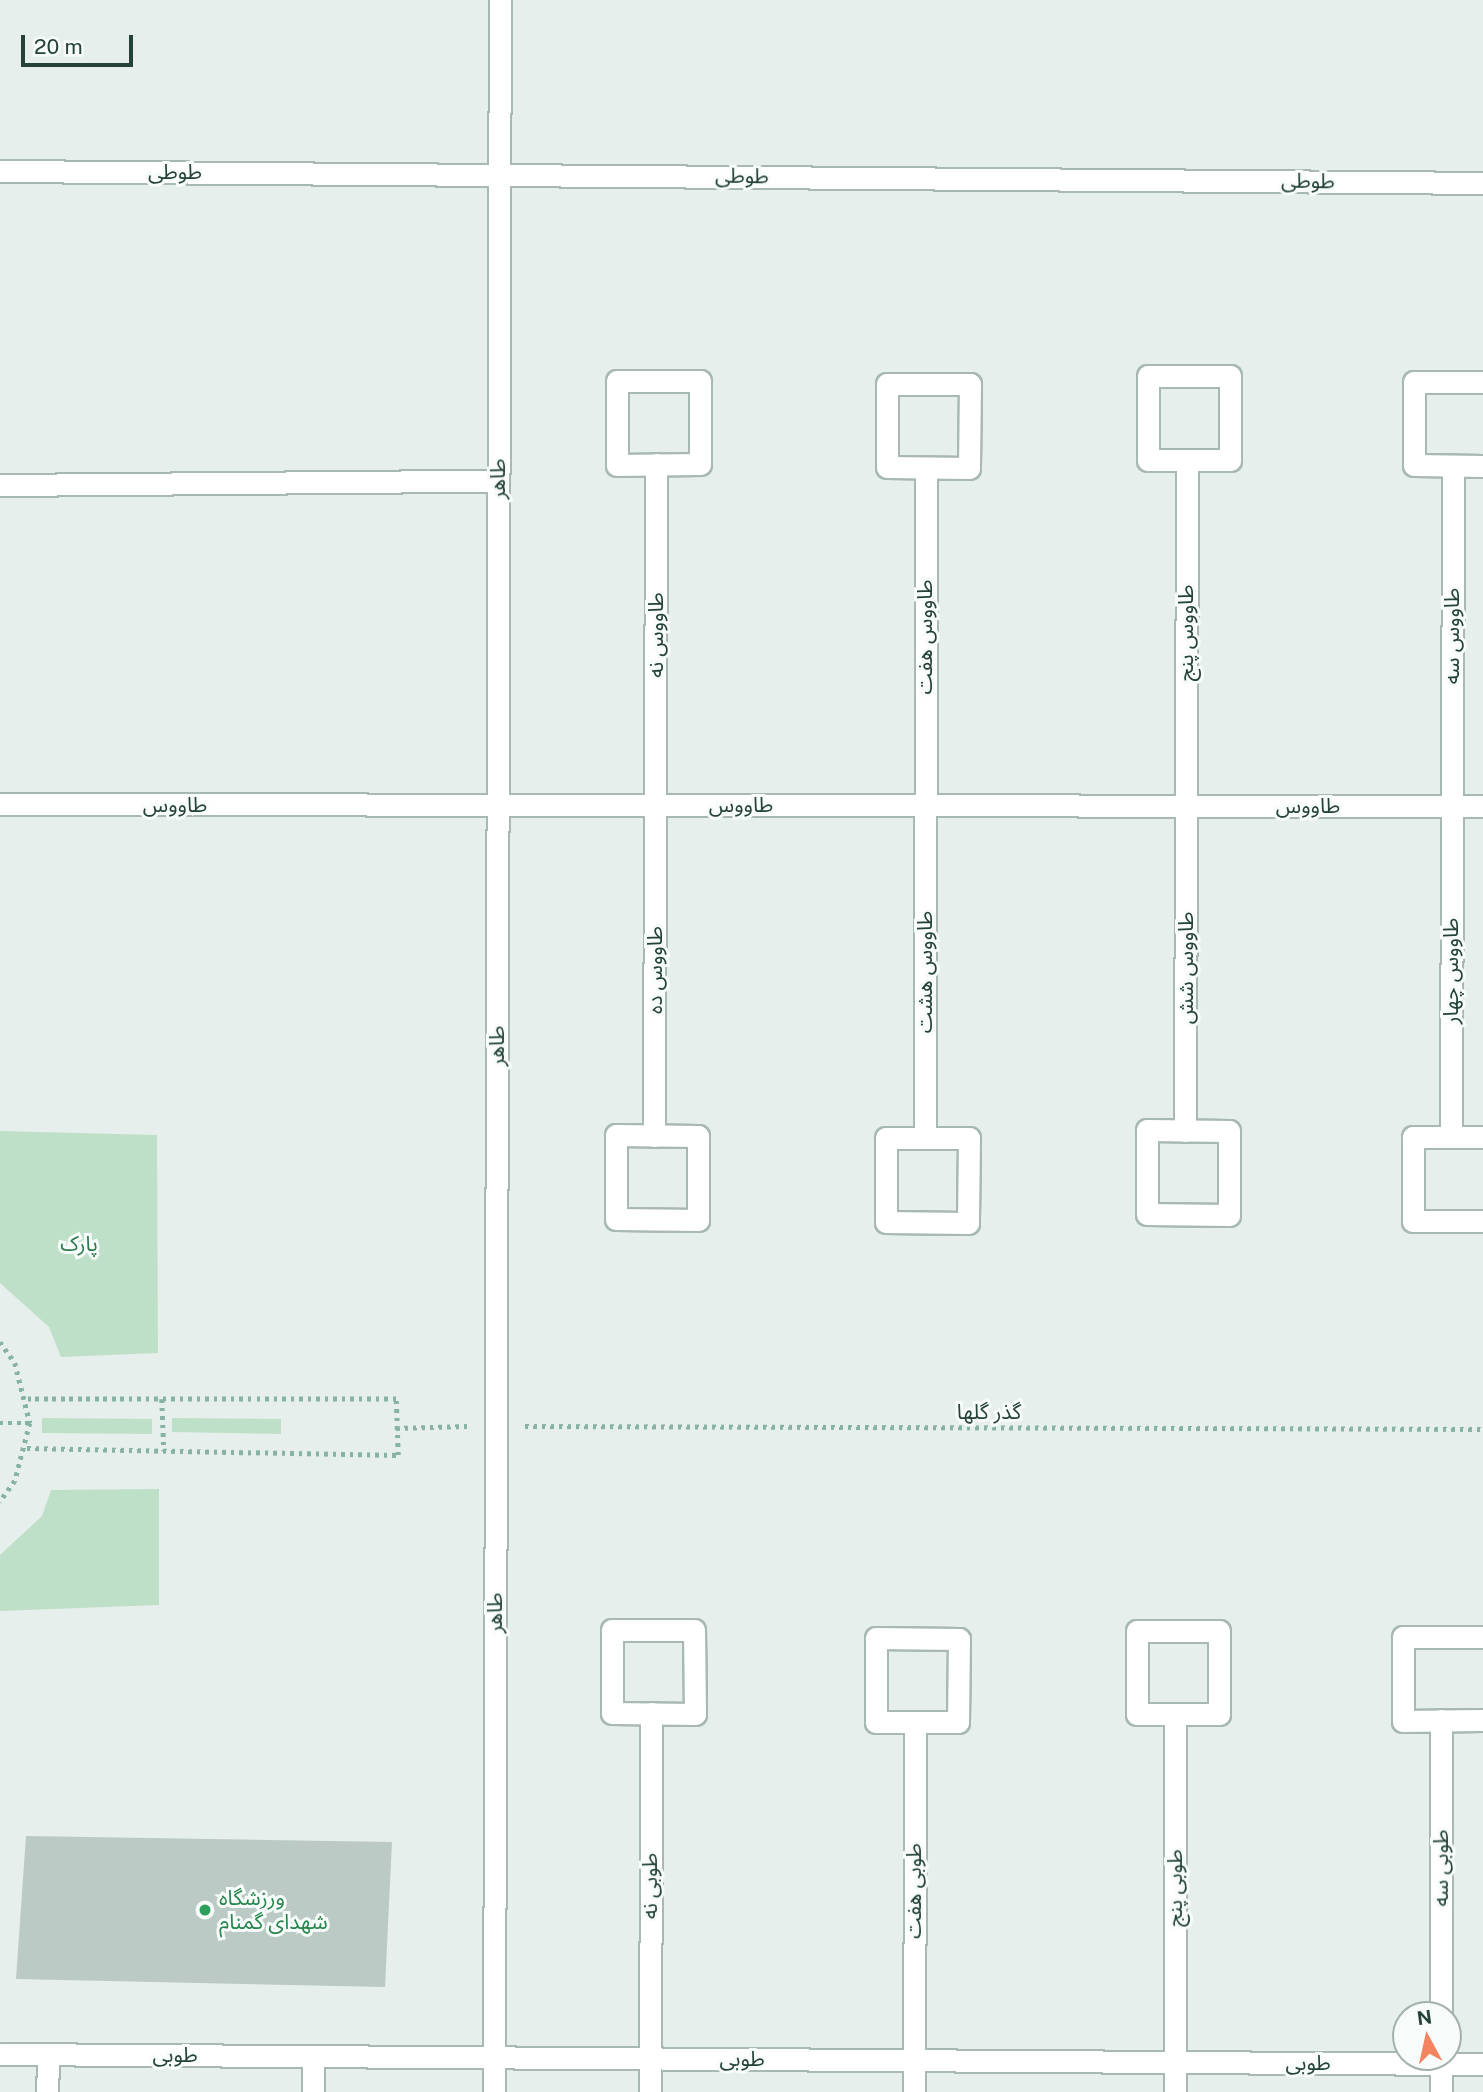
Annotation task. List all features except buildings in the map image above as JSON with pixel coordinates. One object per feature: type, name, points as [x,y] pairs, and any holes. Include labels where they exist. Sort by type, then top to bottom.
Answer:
[{"type":"street","name":"طاهر","points":[[494,2092],[500,0]]},
{"type":"street","name":"طوطی","points":[[0,171],[1483,183]]},
{"type":"street","points":[[1148,376],[1230,376],[1230,460],[1187,460],[1148,460],[1148,376]]},
{"type":"street","points":[[617,381],[699,381],[700,464],[656,464],[617,465],[617,381]]},
{"type":"street","points":[[1483,382],[1414,382],[1414,465],[1483,466]]},
{"type":"street","points":[[887,384],[970,384],[970,468],[926,468],[887,467],[887,384]]},
{"type":"street","name":"طاووس پنج","points":[[1186,806],[1187,460]]},
{"type":"street","name":"طاووس نه","points":[[655,805],[656,464]]},
{"type":"street","name":"طاووس سه","points":[[1452,806],[1453,466]]},
{"type":"street","name":"طاووس هفت","points":[[925,806],[926,468]]},
{"type":"street","points":[[0,485],[498,481]]},
{"type":"street","name":"طاووس","points":[[0,804],[1483,806]]},
{"type":"street","name":"طاووس ده","points":[[654,1136],[655,805]]},
{"type":"street","name":"طاووس هشت","points":[[925,806],[925,1138]]},
{"type":"street","name":"طاووس شش","points":[[1185,1130],[1186,806]]},
{"type":"street","name":"طاووس چهار","points":[[1451,1136],[1452,806]]},
{"type":"street","points":[[1147,1130],[1185,1130],[1229,1131],[1229,1215],[1147,1214],[1147,1130]]},
{"type":"street","points":[[616,1135],[654,1136],[698,1136],[698,1220],[616,1219],[616,1135]]},
{"type":"street","points":[[1483,1136],[1413,1137],[1413,1221],[1483,1221]]},
{"type":"street","points":[[886,1138],[925,1138],[969,1139],[968,1223],[886,1222],[886,1138]]},
{"type":"street","points":[[612,1630],[695,1630],[695,1714],[651,1713],[612,1713],[612,1630]]},
{"type":"street","points":[[1137,1631],[1219,1631],[1219,1714],[1175,1714],[1137,1714],[1137,1631]]},
{"type":"street","points":[[1483,1637],[1403,1637],[1403,1721],[1483,1720]]},
{"type":"street","points":[[876,1639],[959,1639],[958,1722],[915,1722],[876,1722],[876,1639]]},
{"type":"street","name":"طوبی نه","points":[[650,2092],[651,1713]]},
{"type":"street","name":"طوبی پنج","points":[[1175,1714],[1175,2092]]},
{"type":"street","name":"طوبی سه","points":[[1441,1720],[1441,2001]]},
{"type":"street","name":"طوبی هفت","points":[[914,2092],[915,1722]]},
{"type":"street","name":"طوبی","points":[[0,2054],[1175,2062],[1392,2060]]},
{"type":"street","points":[[47,2054],[47,2092]]},
{"type":"street","points":[[313,2056],[313,2092]]},
{"type":"street","name":"طوبی","points":[[1462,2062],[1483,2064]]},
{"type":"street","points":[[1441,2071],[1441,2092]]},
{"type":"path","points":[[0,1342],[28,1399],[30,1423],[27,1448],[0,1502]]},
{"type":"path","points":[[27,1448],[398,1455],[396,1399],[28,1399]]},
{"type":"path","points":[[162,1399],[163,1451]]},
{"type":"path","points":[[0,1423],[30,1423]]},
{"type":"path","name":"گذر گلها","points":[[396,1428],[1483,1429]]},
{"type":"green space","name":"پارک","points":[[0,1131],[157,1135],[158,1353],[61,1357],[49,1327],[0,1283]]},
{"type":"green space","points":[[42,1418],[152,1419],[152,1434],[42,1433]]},
{"type":"green space","points":[[172,1418],[281,1419],[281,1434],[172,1432]]},
{"type":"green space","points":[[159,1489],[159,1605],[0,1611],[0,1555],[42,1516],[51,1490]]},
{"type":"place","name":"ورزشگاه شهدای گمنام","points":[[205,1910]]}]
